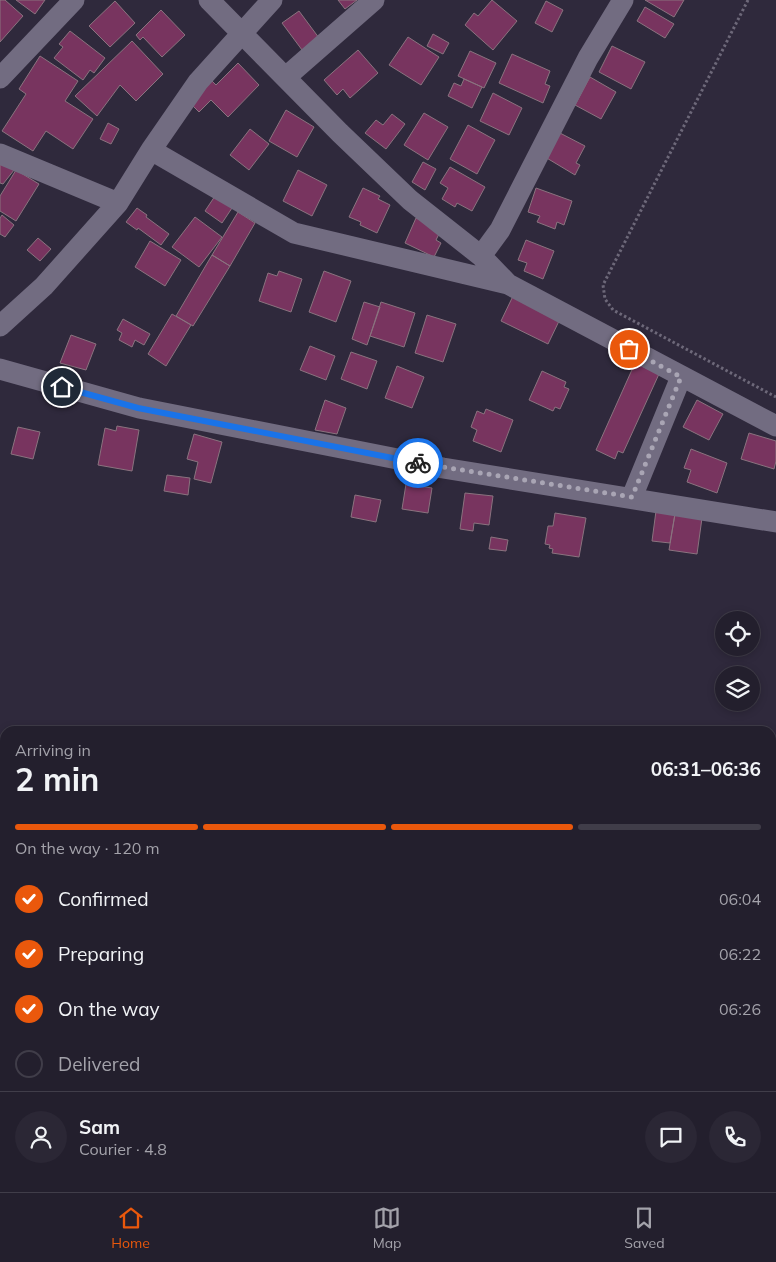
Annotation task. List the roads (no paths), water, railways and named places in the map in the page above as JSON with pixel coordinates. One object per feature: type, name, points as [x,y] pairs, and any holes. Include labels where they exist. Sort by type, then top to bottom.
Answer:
[{"type":"street","points":[[0,78],[74,0]]},
{"type":"street","points":[[209,0],[340,133],[410,200],[482,256],[508,284]]},
{"type":"street","points":[[0,326],[44,286],[118,203],[150,150],[198,82],[272,0]]},
{"type":"street","points":[[286,77],[374,0]]},
{"type":"street","points":[[482,256],[500,230],[588,58],[623,0]]},
{"type":"street","points":[[150,150],[294,232],[508,284],[776,426]]},
{"type":"street","points":[[0,154],[118,203]]},
{"type":"street","points":[[0,370],[138,408],[444,468],[632,497],[776,522]]},
{"type":"street","points":[[632,497],[681,377]]}]
